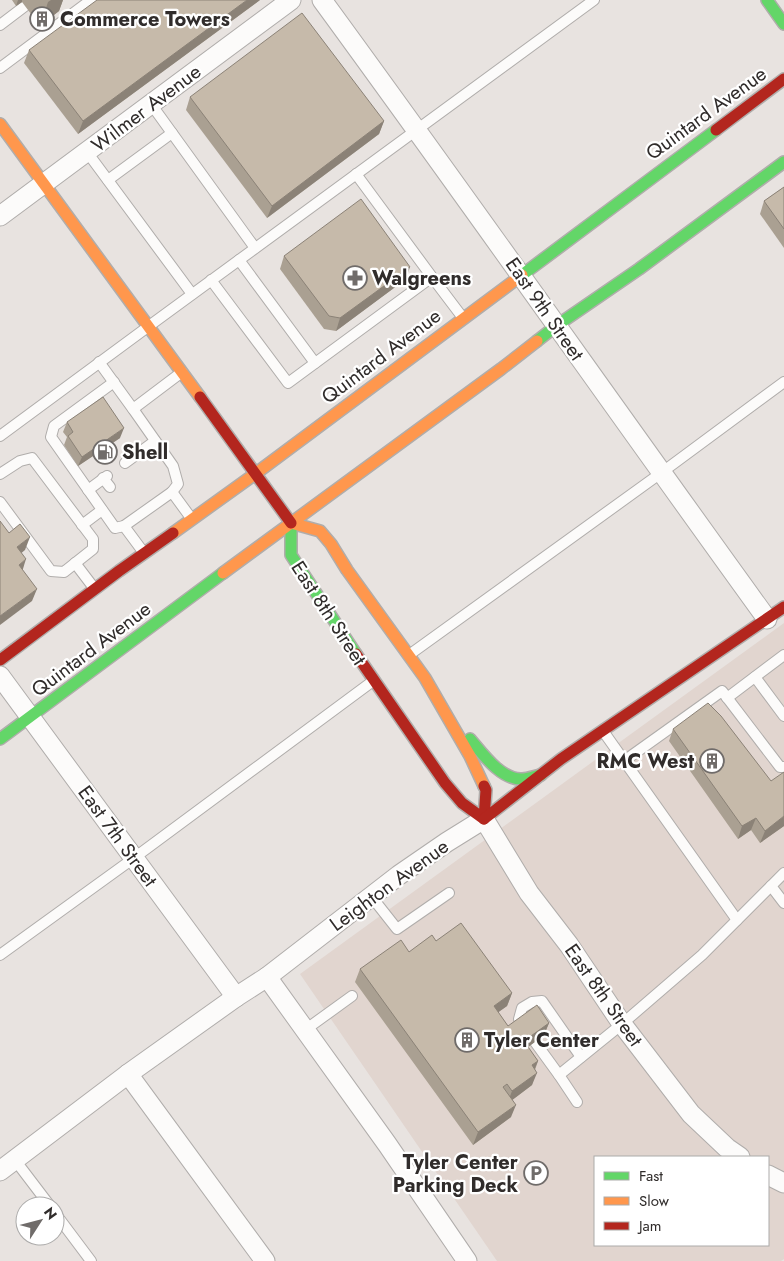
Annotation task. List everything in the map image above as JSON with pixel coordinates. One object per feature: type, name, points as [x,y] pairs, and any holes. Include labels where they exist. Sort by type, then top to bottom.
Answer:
[{"type":"main road","points":[[767,0],[784,24]]},
{"type":"main road","name":"Quintard Avenue","points":[[0,660],[119,571],[255,474],[784,79]]},
{"type":"main road","points":[[0,124],[149,326],[290,523]]},
{"type":"main road","name":"Quintard Avenue","points":[[0,739],[501,369],[556,326],[640,269],[784,162]]},
{"type":"main road","name":"East 8th Street","points":[[290,523],[320,531],[425,678],[470,756],[486,790],[484,819],[462,803],[446,783],[374,680],[291,555],[290,523]]},
{"type":"main road","name":"Leighton Avenue","points":[[484,819],[562,759],[784,607]]},
{"type":"main road","points":[[442,708],[500,771],[520,779],[541,775]]},
{"type":"street","name":"Wilmer Avenue","points":[[0,216],[291,0]]},
{"type":"street","name":"East 9th Street","points":[[322,0],[767,619]]},
{"type":"street","name":"East 7th Street","points":[[0,676],[236,997]]},
{"type":"street","name":"Leighton Avenue","points":[[7,1165],[128,1074],[266,977],[399,875],[484,819]]},
{"type":"street","name":"East 8th Street","points":[[484,819],[529,893],[569,945],[622,1024],[691,1114],[727,1148],[739,1156]]},
{"type":"street","points":[[266,977],[387,1144],[467,1261]]},
{"type":"street","points":[[128,1074],[265,1261]]},
{"type":"street","points":[[769,1175],[784,1183]]},
{"type":"lane","points":[[0,68],[91,0]]},
{"type":"lane","points":[[0,436],[594,0]]},
{"type":"lane","points":[[0,25],[25,6]]},
{"type":"lane","points":[[151,104],[256,248]]},
{"type":"lane","points":[[108,180],[172,133]]},
{"type":"lane","points":[[87,152],[192,294]]},
{"type":"lane","points":[[356,174],[463,318]]},
{"type":"lane","points":[[239,260],[315,363]]},
{"type":"lane","points":[[211,280],[288,383],[432,277]]},
{"type":"lane","points":[[100,362],[173,466],[178,484],[132,517],[124,526],[115,528],[51,438],[54,426],[114,382]]},
{"type":"lane","points":[[133,409],[182,372]]},
{"type":"lane","points":[[409,655],[784,382]]},
{"type":"lane","points":[[125,463],[137,460],[155,441]]},
{"type":"lane","points":[[0,474],[20,461],[32,458],[93,539],[93,548],[64,572],[51,571],[0,502]]},
{"type":"lane","points":[[88,490],[105,477],[110,487]]},
{"type":"lane","points":[[166,494],[192,519]]},
{"type":"lane","points":[[82,525],[102,510]]},
{"type":"lane","points":[[124,526],[144,554]]},
{"type":"lane","points":[[75,563],[95,589]]},
{"type":"lane","points":[[727,698],[784,655]]},
{"type":"lane","points":[[755,677],[782,709]]},
{"type":"lane","points":[[0,955],[374,680]]},
{"type":"lane","points":[[624,761],[722,690],[780,767],[784,767]]},
{"type":"lane","points":[[602,731],[737,920]]},
{"type":"lane","points":[[559,1075],[702,955],[784,873]]},
{"type":"lane","points":[[771,886],[784,903]]},
{"type":"lane","points":[[371,896],[397,929],[449,893]]},
{"type":"lane","points":[[305,1030],[352,996]]},
{"type":"lane","points":[[523,1024],[519,1019],[522,1008],[532,1002],[542,1001],[581,1057]]},
{"type":"lane","points":[[536,1042],[577,1102]]},
{"type":"lane","points":[[7,1165],[40,1196]]},
{"type":"lane","points":[[65,1226],[91,1261]]},
{"type":"shaded area","points":[[784,623],[784,1259],[781,1261],[497,1261],[300,974]]},
{"type":"building","points":[[97,0],[247,0],[83,121],[29,50]]},
{"type":"building","points":[[302,13],[384,121],[272,206],[190,97]]},
{"type":"building","points":[[784,187],[784,229],[764,201]]},
{"type":"building","name":"Walgreens","points":[[361,199],[410,267],[340,318],[329,316],[284,256]]},
{"type":"building","points":[[103,397],[124,428],[82,457],[68,436],[73,432],[67,422]]},
{"type":"building","points":[[0,521],[9,533],[20,524],[30,537],[17,547],[26,559],[19,565],[37,589],[0,616]]},
{"type":"building","name":"RMC West","points":[[708,703],[721,716],[771,781],[784,772],[784,816],[765,831],[756,818],[742,826],[673,729]]},
{"type":"building","name":"Tyler Center","points":[[461,923],[512,993],[494,1006],[508,1026],[537,1005],[549,1023],[524,1041],[538,1061],[532,1065],[537,1073],[512,1091],[507,1084],[503,1087],[516,1105],[478,1132],[360,969],[401,940],[409,952],[432,935],[436,941]]},
{"type":"traffic: fast","points":[[767,0],[784,24]]},
{"type":"traffic: fast","points":[[522,275],[716,130]]},
{"type":"traffic: fast","points":[[537,341],[639,269],[784,162]]},
{"type":"traffic: fast","points":[[291,523],[291,555],[356,654]]},
{"type":"traffic: fast","points":[[0,739],[223,573]]},
{"type":"traffic: fast","points":[[470,739],[493,765],[507,775],[522,779],[541,775]]},
{"type":"traffic: slow","points":[[0,124],[200,397]]},
{"type":"traffic: slow","points":[[173,533],[522,275]]},
{"type":"traffic: slow","points":[[223,573],[537,341]]},
{"type":"traffic: slow","points":[[291,523],[320,531],[331,544],[347,570],[425,678],[470,756],[484,786]]},
{"type":"traffic: jam","points":[[716,130],[784,79]]},
{"type":"traffic: jam","points":[[200,397],[291,523]]},
{"type":"traffic: jam","points":[[0,660],[173,533]]},
{"type":"traffic: jam","points":[[484,819],[561,759],[784,607]]},
{"type":"traffic: jam","points":[[356,654],[445,783],[462,803],[484,819],[486,790],[484,786]]},
{"type":"place","name":"Commerce Towers","points":[[42,19]]},
{"type":"place","name":"Walgreens","points":[[355,278]]},
{"type":"place","name":"Shell","points":[[105,452]]},
{"type":"place","name":"RMC West","points":[[712,761]]},
{"type":"place","name":"Tyler Center","points":[[467,1040]]},
{"type":"place","name":"Tyler Center Parking Deck","points":[[536,1173]]}]
